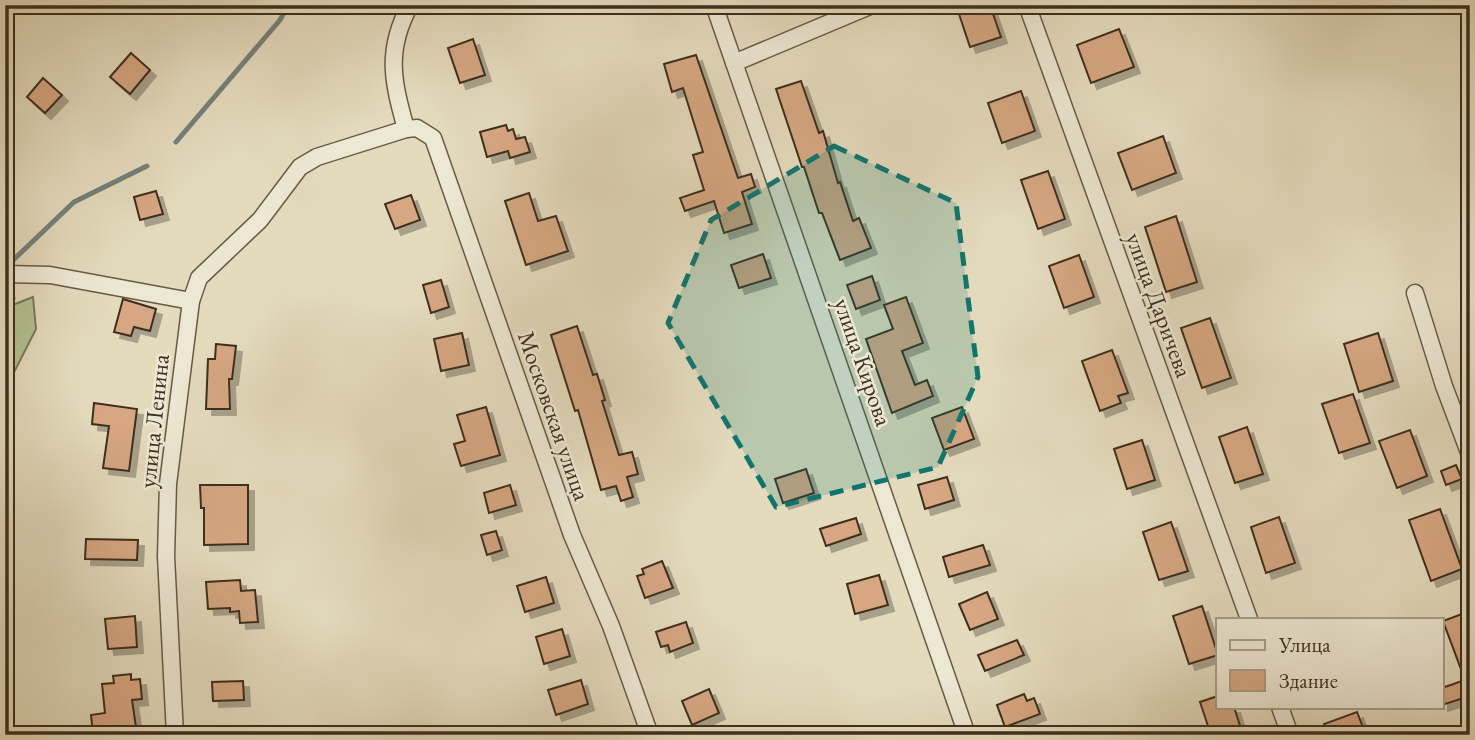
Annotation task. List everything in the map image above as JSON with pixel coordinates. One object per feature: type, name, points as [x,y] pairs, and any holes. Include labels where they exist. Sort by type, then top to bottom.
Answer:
[{"type":"street","points":[[5,274],[50,275],[191,301],[199,278],[260,220],[300,167],[317,156],[406,129],[394,87],[392,63],[396,37],[410,5]]},
{"type":"street","name":"улица Кирова","points":[[714,5],[967,735]]},
{"type":"street","points":[[734,63],[872,5]]},
{"type":"street","name":"улица Даричева","points":[[1027,5],[1249,618]]},
{"type":"street","name":"Московская улица","points":[[406,129],[416,128],[433,138],[572,535],[611,626],[650,735]]},
{"type":"street","points":[[1415,293],[1444,386],[1470,455]]},
{"type":"street","name":"улица Ленина","points":[[175,735],[166,556],[168,484],[191,301]]},
{"type":"street","points":[[1280,708],[1290,735]]},
{"type":"highlighted area","points":[[834,146],[956,203],[978,377],[938,467],[776,507],[668,323],[711,220]]},
{"type":"green space","points":[[33,297],[36,329],[5,390],[5,308]]},
{"type":"building","points":[[956,5],[990,5],[1001,37],[970,47]]},
{"type":"building","points":[[1119,29],[1134,67],[1091,83],[1077,45]]},
{"type":"building","points":[[473,39],[485,75],[460,83],[448,48]]},
{"type":"building","points":[[131,53],[150,70],[130,94],[110,77]]},
{"type":"building","points":[[696,55],[738,178],[751,174],[755,187],[742,192],[752,224],[724,233],[714,201],[685,211],[680,198],[704,190],[693,155],[703,152],[683,88],[672,92],[664,64]]},
{"type":"building","points":[[43,78],[62,95],[45,113],[27,97]]},
{"type":"building","points":[[801,81],[819,133],[823,131],[838,183],[840,182],[853,221],[859,218],[871,248],[840,260],[822,213],[819,213],[776,89]]},
{"type":"building","points":[[1021,91],[1035,131],[1002,143],[988,103]]},
{"type":"building","points":[[506,125],[508,131],[513,129],[516,139],[525,137],[530,152],[510,158],[508,151],[487,157],[480,132]]},
{"type":"building","points":[[1163,136],[1176,173],[1132,190],[1118,153]]},
{"type":"building","points":[[1048,171],[1065,219],[1038,229],[1021,180]]},
{"type":"building","points":[[156,191],[163,214],[140,220],[134,197]]},
{"type":"building","points":[[529,193],[538,221],[556,216],[568,251],[526,265],[505,201]]},
{"type":"building","points":[[411,195],[420,220],[395,229],[385,204]]},
{"type":"building","points":[[1176,216],[1197,282],[1166,292],[1145,227]]},
{"type":"building","points":[[763,254],[771,278],[739,288],[731,265]]},
{"type":"building","points":[[1079,255],[1094,297],[1064,308],[1049,266]]},
{"type":"building","points":[[872,276],[880,300],[856,309],[847,285]]},
{"type":"building","points":[[441,280],[449,307],[431,313],[423,285]]},
{"type":"building","points":[[906,297],[923,343],[902,351],[915,385],[927,380],[933,396],[892,413],[866,339],[893,329],[884,305]]},
{"type":"building","points":[[123,299],[156,309],[150,331],[134,327],[131,336],[114,332]]},
{"type":"building","points":[[1210,318],[1231,378],[1202,388],[1181,328]]},
{"type":"building","points":[[577,326],[593,375],[597,374],[605,400],[602,401],[619,455],[632,452],[638,474],[627,477],[633,497],[621,501],[616,486],[601,490],[578,410],[575,411],[551,335]]},
{"type":"building","points":[[462,333],[469,365],[441,371],[434,339]]},
{"type":"building","points":[[1378,333],[1393,381],[1359,392],[1344,344]]},
{"type":"building","points":[[216,344],[236,346],[232,379],[229,379],[230,409],[206,409],[208,359],[215,359]]},
{"type":"building","points":[[1112,350],[1128,393],[1118,396],[1121,403],[1100,411],[1082,361]]},
{"type":"building","points":[[1353,394],[1370,443],[1339,453],[1322,404]]},
{"type":"building","points":[[94,403],[137,409],[129,471],[103,468],[109,426],[92,424]]},
{"type":"building","points":[[486,407],[500,455],[461,466],[454,444],[465,441],[457,415]]},
{"type":"building","points":[[962,407],[974,439],[944,450],[932,418]]},
{"type":"building","points":[[1247,427],[1263,474],[1235,483],[1219,437]]},
{"type":"building","points":[[1410,430],[1427,476],[1397,488],[1379,441]]},
{"type":"building","points":[[1142,440],[1155,480],[1127,489],[1114,449]]},
{"type":"building","points":[[1456,465],[1462,479],[1446,485],[1441,471]]},
{"type":"building","points":[[806,469],[814,493],[783,503],[775,479]]},
{"type":"building","points":[[947,477],[954,500],[925,509],[918,485]]},
{"type":"building","points":[[200,485],[248,485],[248,544],[204,545],[204,508],[201,508]]},
{"type":"building","points":[[510,485],[516,505],[489,513],[484,493]]},
{"type":"building","points":[[1440,509],[1462,569],[1431,581],[1409,520]]},
{"type":"building","points":[[1279,517],[1295,563],[1266,573],[1251,527]]},
{"type":"building","points":[[856,518],[861,534],[826,546],[820,529]]},
{"type":"building","points":[[1171,522],[1188,571],[1159,580],[1143,532]]},
{"type":"building","points":[[496,531],[502,550],[487,555],[481,535]]},
{"type":"building","points":[[86,539],[138,540],[137,560],[85,559]]},
{"type":"building","points":[[983,545],[990,565],[949,577],[943,557]]},
{"type":"building","points":[[662,561],[673,588],[645,598],[637,576],[644,574],[642,569]]},
{"type":"building","points":[[879,575],[888,605],[855,614],[847,584]]},
{"type":"building","points":[[546,577],[554,603],[525,612],[517,586]]},
{"type":"building","points":[[240,580],[241,591],[255,590],[258,622],[240,623],[239,611],[230,612],[230,608],[208,609],[206,582]]},
{"type":"building","points":[[987,592],[998,619],[970,630],[959,604]]},
{"type":"building","points":[[1202,606],[1216,656],[1189,664],[1173,616]]},
{"type":"building","points":[[1470,611],[1470,696],[1444,704],[1444,687],[1465,680],[1444,621]]},
{"type":"building","points":[[135,616],[137,647],[108,649],[105,619]]},
{"type":"building","points":[[686,622],[693,643],[670,652],[668,645],[661,647],[656,632]]},
{"type":"building","points":[[562,629],[570,656],[544,664],[536,637]]},
{"type":"building","points":[[1017,640],[1024,655],[985,671],[978,655]]},
{"type":"building","points":[[131,674],[131,680],[140,679],[142,699],[132,700],[136,727],[123,729],[123,735],[93,735],[91,715],[105,713],[102,684],[114,683],[113,676]]},
{"type":"building","points":[[581,680],[588,704],[556,715],[548,690]]},
{"type":"building","points":[[243,681],[244,700],[213,701],[212,682]]},
{"type":"building","points":[[709,689],[719,713],[692,725],[682,701]]},
{"type":"building","points":[[1024,694],[1027,701],[1034,698],[1040,714],[1005,727],[997,705]]},
{"type":"building","points":[[1216,697],[1216,708],[1234,708],[1243,735],[1211,735],[1200,702]]},
{"type":"building","points":[[1357,712],[1366,735],[1328,735],[1324,724]]},
{"type":"waterway","points":[[176,142],[280,20],[288,5]]},
{"type":"waterway","points":[[5,260],[8,265],[74,202],[147,166]]},
{"type":"waterway","points":[[5,335],[13,298]]}]
